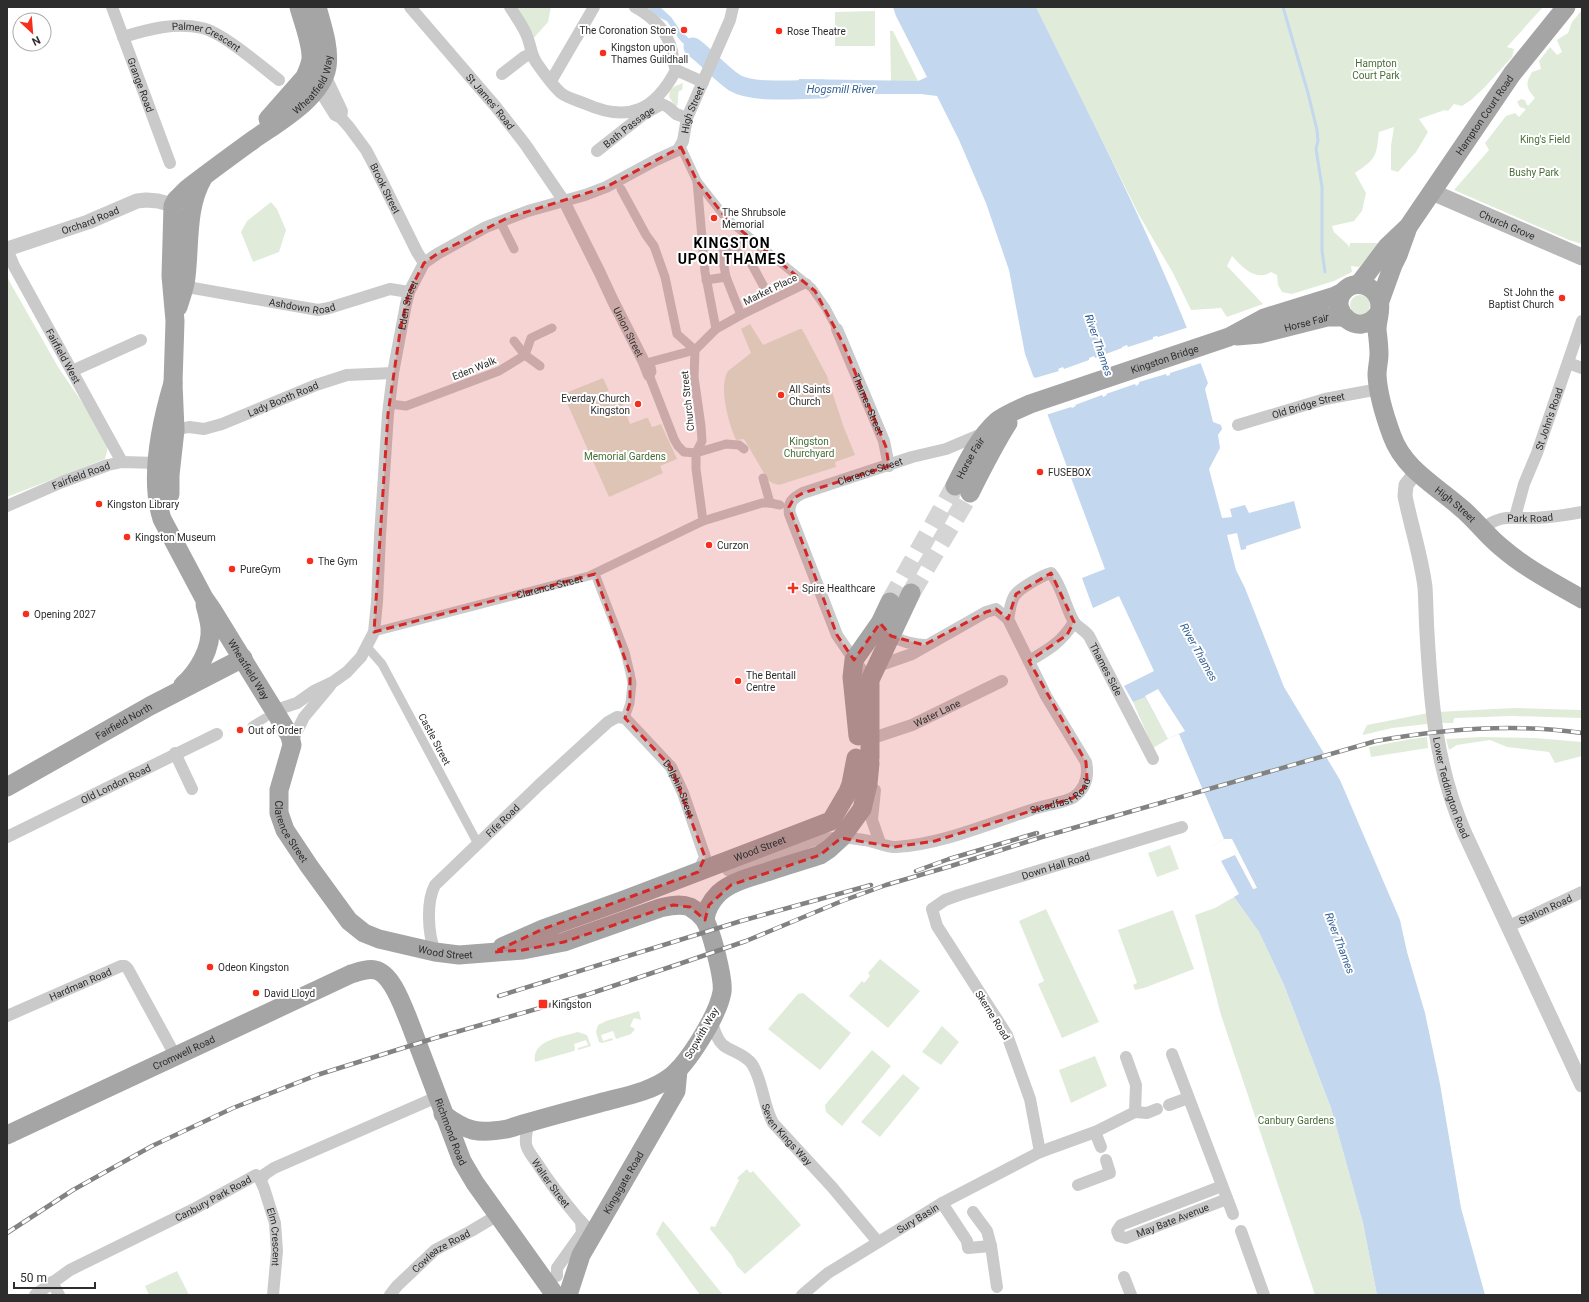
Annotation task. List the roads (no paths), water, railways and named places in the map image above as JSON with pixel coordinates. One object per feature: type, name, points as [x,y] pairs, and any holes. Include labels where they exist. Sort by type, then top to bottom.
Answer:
[{"type":"main road","name":"Wheatfield Way","points":[[299,7],[310,50],[310,59],[317,77]]},
{"type":"main road","name":"Wheatfield Way","points":[[183,289],[170,276],[173,206],[176,200],[187,189],[302,104],[317,77],[327,66],[327,54],[317,7]]},
{"type":"main road","name":"Hampton Court Road","points":[[1351,288],[1387,247],[1408,227],[1512,74],[1566,7]]},
{"type":"main road","name":"Wheatfield Way","points":[[172,535],[170,516],[170,484],[175,430],[172,383],[175,320],[183,289],[194,194],[204,176]]},
{"type":"main road","name":"Church Grove","points":[[1432,192],[1582,257]]},
{"type":"main road","name":"Hampton Court Road","points":[[1379,308],[1408,227]]},
{"type":"main road","points":[[1366,286],[1373,290],[1379,308],[1368,322],[1350,321],[1340,308],[1340,300],[1351,288],[1366,286]]},
{"type":"main road","name":"Horse Fair","points":[[1266,325],[1295,310],[1351,288]]},
{"type":"main road","name":"High Street","points":[[1378,381],[1379,354],[1377,328],[1379,308]]},
{"type":"main road","name":"Horse Fair","points":[[1266,325],[1327,317],[1350,321]]},
{"type":"main road","name":"High Street","points":[[1350,321],[1366,335],[1378,381],[1383,410],[1397,447],[1404,459],[1416,472],[1459,506],[1505,551],[1582,599]]},
{"type":"main road","name":"Kingston Bridge","points":[[995,433],[1018,411],[1039,400],[1266,325]]},
{"type":"main road","name":"Wheatfield Way","points":[[172,383],[163,417],[158,463],[157,493],[159,510],[204,598],[243,658],[270,713],[292,741]]},
{"type":"main road","name":"Horse Fair","points":[[995,433],[989,458],[962,489],[971,456],[995,433]]},
{"type":"main road","points":[[854,660],[886,629],[911,594]]},
{"type":"main road","name":"Wheatfield Way","points":[[172,694],[197,670],[208,643],[210,627],[204,598]]},
{"type":"main road","points":[[871,678],[886,629],[890,602]]},
{"type":"main road","name":"Fairfield North","points":[[7,787],[172,694],[243,658]]},
{"type":"main road","name":"Wood Street","points":[[854,660],[852,677],[858,729],[868,760]]},
{"type":"main road","name":"Wood Street","points":[[841,838],[862,809],[868,784],[868,760],[874,738],[871,678]]},
{"type":"main road","name":"Clarence Street","points":[[292,741],[279,790],[279,813],[285,830],[349,921],[364,933],[379,938]]},
{"type":"main road","name":"Wood Street","points":[[379,938],[435,952],[459,955],[494,952],[543,929],[624,900],[831,821],[851,784],[868,760]]},
{"type":"main road","points":[[705,920],[709,905],[719,893],[731,885],[820,855],[841,838]]},
{"type":"main road","points":[[494,952],[523,950],[564,942],[660,908],[673,905],[690,907],[699,913],[705,920]]},
{"type":"main road","name":"Sopwith Way","points":[[440,1105],[456,1124],[470,1130],[486,1132],[507,1129],[640,1092],[668,1079],[687,1060],[711,1020],[722,992],[722,979],[717,957],[705,920]]},
{"type":"main road","name":"Richmond Road","points":[[361,971],[372,970],[381,972],[391,984],[409,1021],[462,1161],[498,1215],[552,1284]]},
{"type":"main road","name":"Cromwell Road","points":[[7,1135],[351,974],[361,971]]},
{"type":"main road","name":"Kingsgate Road","points":[[568,1295],[581,1255],[676,1091],[678,1070]]},
{"type":"main road","points":[[552,1284],[581,1255]]},
{"type":"street","name":"Grange Road","points":[[112,7],[170,163]]},
{"type":"street","name":"St James' Road","points":[[410,7],[496,107],[525,144],[564,201]]},
{"type":"street","points":[[510,7],[528,38],[531,54],[551,82],[562,94],[591,106],[607,112],[625,113],[644,107],[660,95],[676,70]]},
{"type":"street","points":[[551,82],[594,7]]},
{"type":"street","points":[[635,7],[646,13],[658,23],[667,37],[676,70]]},
{"type":"street","name":"High Street","points":[[681,147],[687,118],[730,20],[733,7]]},
{"type":"street","name":"Palmer Crescent","points":[[123,36],[155,27],[180,26],[203,28],[221,37],[279,80]]},
{"type":"street","points":[[502,74],[524,56],[531,54]]},
{"type":"street","points":[[676,70],[704,78]]},
{"type":"street","name":"Brook Street","points":[[317,77],[342,111],[341,118],[366,150],[417,252],[424,263]]},
{"type":"street","name":"Bath Passage","points":[[597,151],[644,114],[662,104],[676,114],[687,118]]},
{"type":"street","name":"Eden Street","points":[[374,632],[378,602],[380,536],[393,373],[401,325],[409,292],[424,263],[479,230],[528,211],[585,196],[606,187],[681,147]]},
{"type":"street","name":"Market Place","points":[[681,147],[698,180],[726,218],[746,236],[807,283],[770,300],[714,331],[703,259],[698,180]]},
{"type":"street","points":[[621,189],[646,235],[654,246],[665,278],[677,334],[694,350]]},
{"type":"street","points":[[173,206],[181,206],[194,194]]},
{"type":"street","name":"Orchard Road","points":[[7,249],[88,222],[137,201],[158,201],[173,206]]},
{"type":"street","name":"Union Street","points":[[564,201],[644,362],[671,434],[678,446],[684,452],[696,453]]},
{"type":"street","points":[[500,221],[514,249]]},
{"type":"street","points":[[703,259],[722,255],[733,249],[746,236]]},
{"type":"street","name":"Fairfield West","points":[[7,249],[14,266],[122,462]]},
{"type":"street","points":[[733,249],[751,263],[770,300]]},
{"type":"street","points":[[751,263],[764,250]]},
{"type":"street","points":[[722,255],[726,277],[741,315]]},
{"type":"street","points":[[706,280],[726,277]]},
{"type":"street","points":[[807,283],[820,299],[837,330]]},
{"type":"street","name":"Ashdown Road","points":[[183,289],[318,310],[390,289],[409,292]]},
{"type":"street","name":"St John's Road","points":[[1515,517],[1524,484],[1538,453],[1582,321]]},
{"type":"street","points":[[525,355],[531,338],[552,328]]},
{"type":"street","name":"Thames Street","points":[[837,330],[886,447],[889,466]]},
{"type":"street","points":[[649,375],[652,372],[650,362],[694,350],[714,331]]},
{"type":"street","points":[[72,371],[141,340]]},
{"type":"street","points":[[514,341],[525,355],[540,366]]},
{"type":"street","name":"Church Street","points":[[694,350],[694,377],[702,441],[696,453],[696,469],[703,521]]},
{"type":"street","name":"Eden Walk","points":[[390,404],[406,406],[499,370],[525,355]]},
{"type":"street","points":[[1568,363],[1582,368]]},
{"type":"street","name":"Lady Booth Road","points":[[175,430],[189,427],[204,429],[233,419],[316,385],[347,376],[393,373]]},
{"type":"street","name":"Old Bridge Street","points":[[1238,425],[1325,399],[1378,381]]},
{"type":"street","name":"Clarence Street","points":[[854,660],[837,635],[790,514],[789,507],[794,498],[803,493],[919,455],[946,449],[995,433]]},
{"type":"street","points":[[696,453],[726,444],[739,445],[744,449]]},
{"type":"street","name":"Clarence Street","points":[[946,449],[957,450],[971,456]]},
{"type":"street","name":"Fairfield Road","points":[[7,506],[90,471],[108,465],[122,462],[158,463]]},
{"type":"street","name":"Lower Teddington Road","points":[[1416,472],[1407,482],[1404,492],[1421,563],[1425,587],[1432,702],[1438,751],[1450,797],[1582,1085]]},
{"type":"street","points":[[763,478],[770,503]]},
{"type":"street","name":"Clarence Street","points":[[292,741],[304,717],[333,682],[355,664],[367,647],[374,632],[595,574],[703,521],[762,503],[780,505]]},
{"type":"street","name":"Park Road","points":[[1482,528],[1500,518],[1535,518],[1582,512]]},
{"type":"street","name":"Thames Side","points":[[1008,619],[1010,605],[1016,594],[1044,574],[1051,573],[1057,582],[1074,622],[1085,630],[1089,636],[1153,759]]},
{"type":"street","points":[[595,574],[625,652],[630,673],[632,683],[630,703],[625,718]]},
{"type":"street","points":[[854,660],[871,678],[912,654],[924,645],[986,612],[996,609],[1008,619]]},
{"type":"street","name":"Steadfast Road","points":[[880,843],[894,847],[936,841],[1032,809],[1073,798],[1084,788],[1087,779],[1086,762],[1046,696],[1008,619]]},
{"type":"street","points":[[1029,661],[1045,652],[1067,635],[1074,622]]},
{"type":"street","points":[[886,629],[904,642],[924,645]]},
{"type":"street","name":"Castle Street","points":[[367,647],[382,664],[478,844]]},
{"type":"street","name":"Water Lane","points":[[874,738],[912,725],[1002,681]]},
{"type":"street","name":"Clarence Street","points":[[270,713],[297,702],[314,691],[333,682]]},
{"type":"street","points":[[252,726],[270,713]]},
{"type":"street","name":"Fife Road","points":[[435,952],[430,938],[430,904],[433,889],[440,880],[608,722],[617,718],[625,718]]},
{"type":"street","name":"Dolphin Street","points":[[625,718],[671,767],[679,784],[705,857],[698,872]]},
{"type":"street","name":"Old London Road","points":[[7,837],[220,732]]},
{"type":"street","points":[[175,753],[192,789]]},
{"type":"street","points":[[868,760],[872,825],[880,843]]},
{"type":"street","name":"Down Hall Road","points":[[932,909],[944,900],[959,895],[1182,827]]},
{"type":"street","name":"Wood Street","points":[[624,900],[648,898],[823,838],[864,840],[880,843]]},
{"type":"street","name":"Station Road","points":[[1509,926],[1582,892]]},
{"type":"street","name":"Skerne Road","points":[[932,909],[937,926],[1007,1035],[1030,1099],[1040,1152]]},
{"type":"street","name":"Hardman Road","points":[[7,1016],[121,966],[125,966],[176,1057]]},
{"type":"street","name":"Seven Kings Way","points":[[711,1020],[719,1040],[723,1045],[746,1058],[752,1064],[773,1123],[832,1187],[878,1242]]},
{"type":"street","points":[[1172,1054],[1233,1214]]},
{"type":"street","points":[[1126,1057],[1136,1085],[1134,1112],[1147,1113],[1157,1109]]},
{"type":"street","points":[[1169,1105],[1188,1098]]},
{"type":"street","name":"Canbury Park Road","points":[[35,1295],[70,1270],[256,1175],[261,1180],[274,1168],[440,1105]]},
{"type":"street","name":"Sury Basin","points":[[802,1295],[828,1274],[942,1203],[1040,1152],[1095,1132],[1134,1112]]},
{"type":"street","name":"Walter Street","points":[[529,1122],[526,1131],[526,1145],[529,1151],[556,1191],[591,1232],[591,1238]]},
{"type":"street","points":[[1095,1132],[1101,1147]]},
{"type":"street","points":[[1078,1185],[1110,1173],[1106,1160]]},
{"type":"street","name":"Elm Crescent","points":[[261,1180],[275,1223],[276,1251],[273,1295]]},
{"type":"street","name":"May Bate Avenue","points":[[1222,1186],[1121,1225],[1117,1231],[1119,1236],[1126,1238],[1227,1199]]},
{"type":"street","points":[[942,1203],[967,1241],[968,1248],[991,1246]]},
{"type":"street","points":[[973,1212],[987,1231],[991,1246],[997,1286]]},
{"type":"street","name":"Cowleaze Road","points":[[390,1295],[397,1286],[435,1250],[498,1215]]},
{"type":"street","points":[[552,1284],[557,1268],[581,1235],[581,1221]]},
{"type":"street","points":[[1241,1232],[1261,1294]]},
{"type":"street","points":[[1124,1277],[1131,1295]]},
{"type":"street","points":[[52,1282],[60,1295]]},
{"type":"water","points":[[647,7],[660,7],[671,17],[680,30],[699,48],[696,57],[679,39],[667,21],[660,18]]},
{"type":"water","name":"River Thames","points":[[893,7],[1036,7],[1105,146],[1149,240],[1190,335],[1208,383],[1205,389],[1213,422],[1221,425],[1222,429],[1218,435],[1220,448],[1209,469],[1222,518],[1232,517],[1230,509],[1245,505],[1249,513],[1294,501],[1301,528],[1246,546],[1246,549],[1241,550],[1237,533],[1227,535],[1236,570],[1245,588],[1284,687],[1340,780],[1400,920],[1407,952],[1425,1013],[1440,1084],[1461,1208],[1485,1295],[1377,1295],[1363,1223],[1331,1108],[1284,985],[1259,932],[1234,897],[1211,847],[1224,839],[1179,734],[1168,739],[1145,697],[1133,702],[1124,686],[1154,671],[1119,596],[1093,608],[1082,578],[1105,569],[1025,354],[1009,270],[986,203],[959,140],[937,96],[921,94],[798,94],[799,79],[918,81],[927,77],[896,16]]},
{"type":"water","points":[[721,68],[747,83],[785,81],[785,95],[746,94],[736,91],[717,77]]},
{"type":"waterway","points":[[1283,7],[1317,130],[1318,141],[1316,149],[1322,187],[1322,251],[1325,272]]},
{"type":"waterway","name":"Hogsmill River","points":[[693,47],[735,83],[743,86],[765,90],[823,89]]},
{"type":"tunnel","points":[[890,602],[955,486]]},
{"type":"tunnel","points":[[911,593],[970,493]]},
{"type":"railway","points":[[7,1233],[73,1190],[152,1146],[233,1108],[317,1075],[435,1038],[589,994],[682,963],[746,941],[842,901],[886,885],[1042,837],[1376,741],[1427,733],[1479,729],[1531,728],[1582,733]]},
{"type":"railway","points":[[916,871],[949,859],[1037,833]]},
{"type":"railway","points":[[499,996],[741,921],[871,885]]},
{"type":"place","name":"The Coronation Stone","points":[[684,30]]},
{"type":"place","name":"Rose Theatre","points":[[779,31]]},
{"type":"place","name":"Kingston upon Thames Guildhall","points":[[603,53]]},
{"type":"place","name":"The Shrubsole Memorial","points":[[714,218]]},
{"type":"place","name":"St John the Baptist Church","points":[[1562,298]]},
{"type":"place","name":"All Saints Church","points":[[781,395]]},
{"type":"place","name":"Everday Church Kingston","points":[[638,404]]},
{"type":"place","name":"FUSEBOX","points":[[1040,472]]},
{"type":"place","name":"Kingston Library","points":[[99,504]]},
{"type":"place","name":"Kingston Museum","points":[[127,537]]},
{"type":"place","name":"Curzon","points":[[709,545]]},
{"type":"place","name":"The Gym","points":[[310,561]]},
{"type":"place","name":"PureGym","points":[[232,569]]},
{"type":"place","name":"Spire Healthcare","points":[[793,588]]},
{"type":"place","name":"Opening 2027","points":[[26,614]]},
{"type":"place","name":"The Bentall Centre","points":[[738,681]]},
{"type":"place","name":"Out of Order","points":[[240,730]]},
{"type":"place","name":"Odeon Kingston","points":[[210,967]]},
{"type":"place","name":"David Lloyd","points":[[256,993]]},
{"type":"place","name":"Kingston","points":[[543,1004]]},
{"type":"district","name":"KINGSTON UPON THAMES","points":[[732,252]]},
{"type":"park label","name":"Hampton Court Park","points":[[1376,68]]},
{"type":"park label","name":"King's Field","points":[[1545,139]]},
{"type":"park label","name":"Bushy Park","points":[[1534,172]]},
{"type":"park label","name":"Kingston Churchyard","points":[[809,446]]},
{"type":"park label","name":"Memorial Gardens","points":[[625,456]]},
{"type":"park label","name":"Canbury Gardens","points":[[1296,1120]]}]
